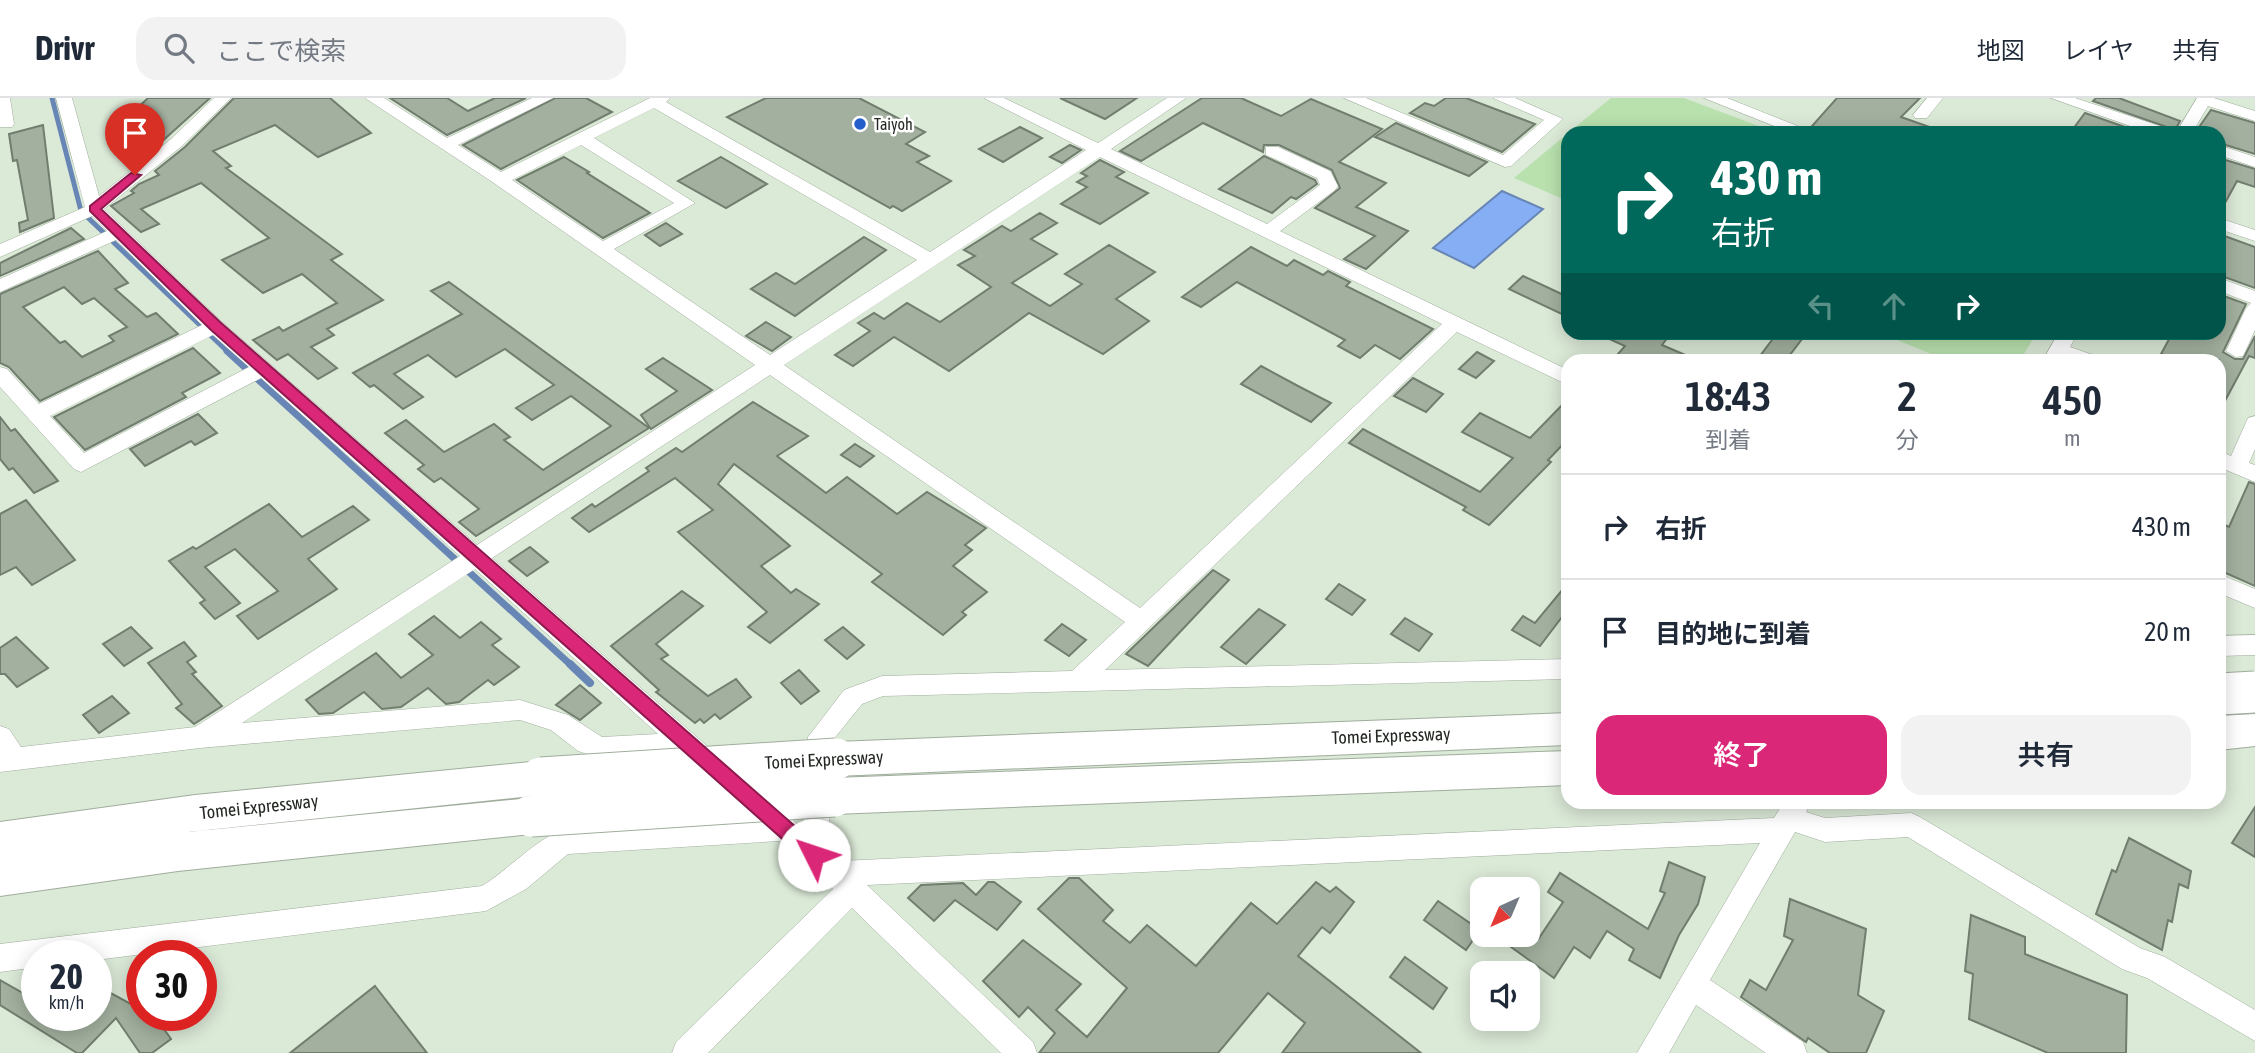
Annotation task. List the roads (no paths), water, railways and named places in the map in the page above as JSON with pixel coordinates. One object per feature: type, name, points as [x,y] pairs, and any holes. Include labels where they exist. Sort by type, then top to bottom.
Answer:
[{"type":"highway","points":[[2226,693],[2255,692]]},
{"type":"highway","name":"Tomei Expressway","points":[[0,877],[178,852],[531,816],[835,778],[1561,729]]},
{"type":"highway","points":[[2226,732],[2255,730]]},
{"type":"highway","name":"Tomei Expressway","points":[[0,841],[195,813],[541,778],[835,778],[1561,768]]},
{"type":"street","points":[[2,98],[6,124]]},
{"type":"street","points":[[64,98],[94,209],[118,233],[215,326],[844,882],[1023,1053]]},
{"type":"street","points":[[0,251],[94,209],[177,142],[223,98]]},
{"type":"street","points":[[373,98],[500,179],[1141,621]]},
{"type":"street","points":[[445,145],[545,98]]},
{"type":"street","points":[[992,98],[1561,375]]},
{"type":"street","points":[[200,737],[1178,98]]},
{"type":"street","points":[[1352,98],[1505,162],[1555,120],[1501,98]]},
{"type":"street","points":[[1712,98],[1788,126]]},
{"type":"street","points":[[1921,115],[1935,98]]},
{"type":"street","points":[[2059,98],[2145,126]]},
{"type":"street","points":[[2248,98],[2255,100]]},
{"type":"street","points":[[2189,126],[2204,99],[2255,116]]},
{"type":"street","points":[[500,179],[658,100],[931,260]]},
{"type":"street","points":[[582,138],[686,203],[600,250]]},
{"type":"street","points":[[1268,232],[1329,186],[1324,175],[1272,151]]},
{"type":"street","points":[[2226,152],[2255,162]]},
{"type":"street","points":[[2226,226],[2255,236]]},
{"type":"street","points":[[0,286],[118,233]]},
{"type":"street","points":[[2226,287],[2255,298]]},
{"type":"street","points":[[2236,351],[2255,308]]},
{"type":"street","points":[[1078,681],[1455,323]]},
{"type":"street","points":[[37,414],[215,326]]},
{"type":"street","points":[[0,374],[81,464],[263,368]]},
{"type":"street","points":[[2231,468],[2255,423]]},
{"type":"street","points":[[2226,586],[2255,599]]},
{"type":"street","points":[[2226,646],[2255,645]]},
{"type":"street","points":[[814,855],[821,737],[853,697],[882,686],[1561,669]]},
{"type":"street","points":[[2226,696],[2255,710]]},
{"type":"street","points":[[0,737],[7,760],[200,737],[520,710],[559,722],[587,743],[602,748],[685,743]]},
{"type":"street","points":[[1652,1053],[1789,817]]},
{"type":"street","points":[[687,1053],[844,882],[1789,817],[1825,830],[1911,825],[2132,959],[2155,967],[2255,1026]]},
{"type":"street","points":[[0,958],[486,898],[516,880],[562,842],[783,829]]},
{"type":"street","points":[[1692,985],[1792,1053]]},
{"type":"water","points":[[1502,191],[1543,209],[1474,268],[1433,248]]},
{"type":"waterway","points":[[52,98],[81,211],[229,353]]},
{"type":"waterway","points":[[227,351],[572,666]]},
{"type":"waterway","points":[[570,664],[590,683]]},
{"type":"place","name":"Taiyoh","points":[[860,124]]}]
